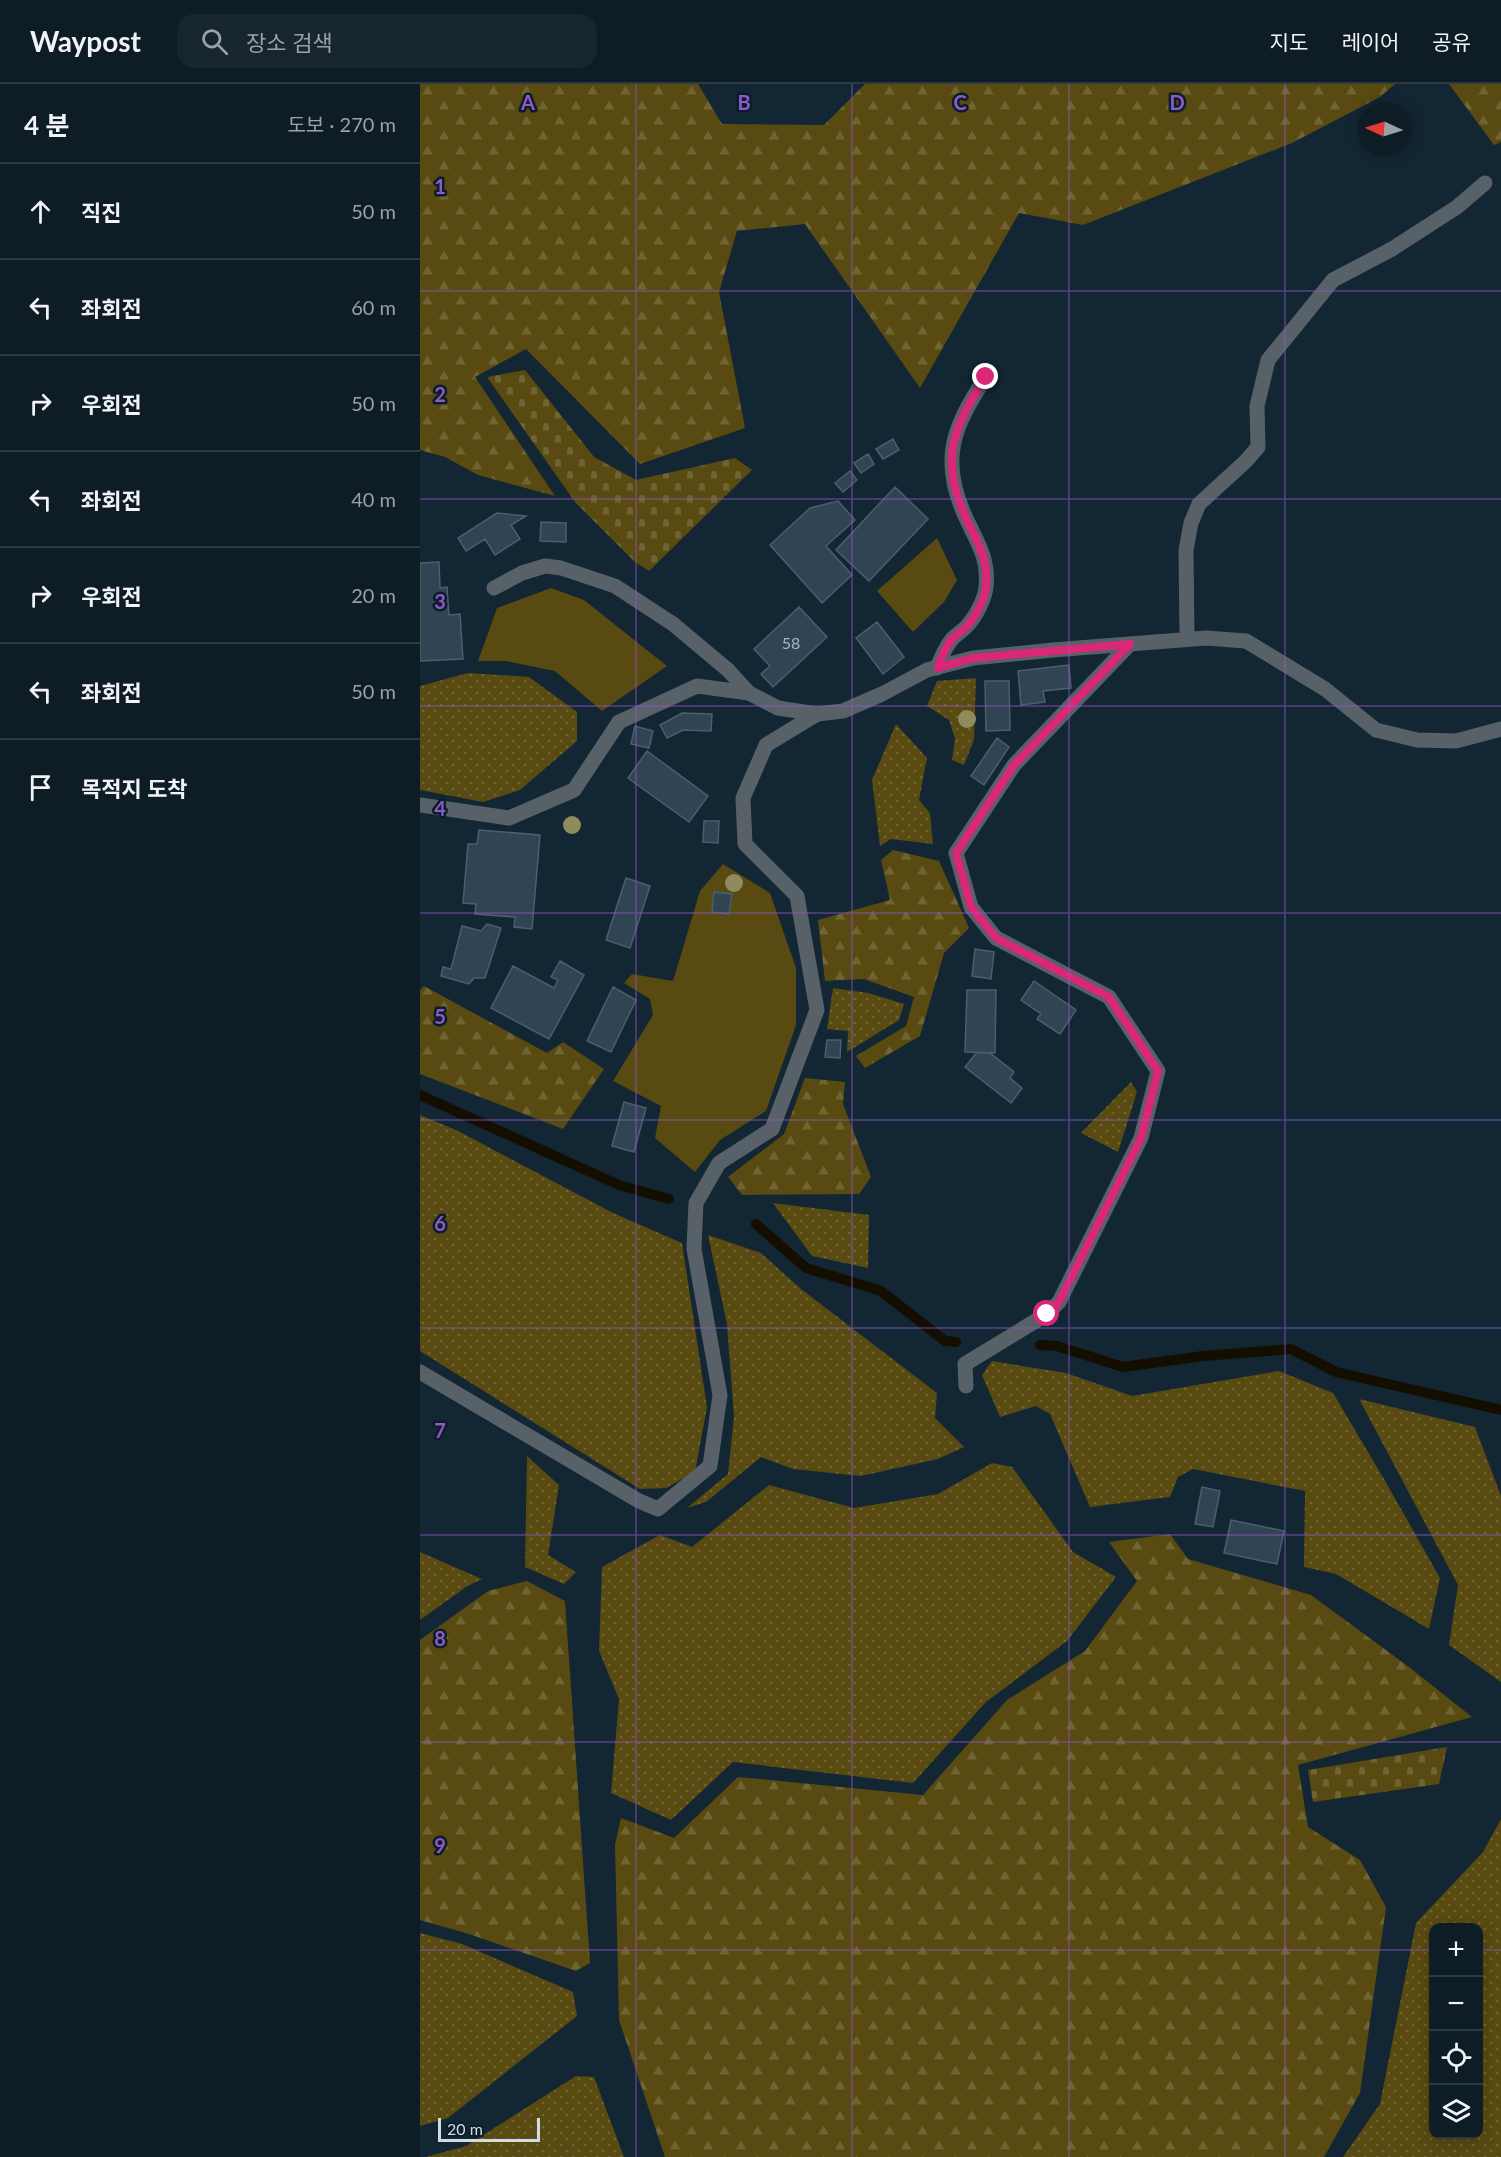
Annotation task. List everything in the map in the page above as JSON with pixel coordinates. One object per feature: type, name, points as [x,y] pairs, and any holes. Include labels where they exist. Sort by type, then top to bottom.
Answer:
[{"type":"street","points":[[1187,639],[1186,550],[1191,523],[1199,504],[1258,447],[1257,406],[1268,360],[1333,280],[1392,249],[1457,207],[1485,183]]},
{"type":"street","points":[[938,668],[944,651],[968,626],[986,590],[987,564],[980,544],[965,516],[953,483],[950,467],[952,444],[965,408],[986,377]]},
{"type":"street","points":[[494,588],[522,573],[545,566],[561,568],[615,586],[673,624],[728,670],[749,693]]},
{"type":"street","points":[[420,805],[509,818],[574,790],[619,722],[697,686],[749,693],[778,708],[817,714],[843,711],[882,694],[927,670],[973,658],[1187,639],[1246,641],[1325,690],[1376,730],[1417,740],[1456,741],[1501,729]]},
{"type":"street","points":[[966,1386],[965,1364],[1047,1314],[1059,1302],[1141,1138],[1158,1071],[1109,997],[996,938],[971,907],[956,853],[1014,765],[1130,644]]},
{"type":"street","points":[[420,1372],[639,1501],[658,1509],[710,1467],[720,1395],[694,1250],[696,1203],[719,1163],[772,1129],[817,1010],[797,896],[745,844],[743,798],[766,745],[817,714]]},
{"type":"green space","points":[[420,84],[698,84],[722,124],[824,125],[865,84],[1395,84],[1380,97],[1370,102],[1357,102],[1357,109],[1292,143],[1083,225],[1019,213],[920,388],[805,224],[737,231],[719,292],[745,428],[640,464],[526,349],[475,377],[555,496],[478,475],[445,457],[420,450]]},
{"type":"green space","points":[[1449,84],[1501,84],[1501,142],[1494,145]]},
{"type":"green space","points":[[525,370],[594,457],[636,480],[735,458],[752,470],[649,571],[635,562],[575,502],[487,377]]},
{"type":"green space","points":[[937,538],[957,580],[944,602],[913,632],[877,591]]},
{"type":"green space","points":[[551,588],[584,600],[667,666],[602,711],[555,671],[506,661],[478,661],[497,608]]},
{"type":"green space","points":[[468,673],[529,677],[577,712],[577,741],[520,790],[483,802],[420,790],[420,686]]},
{"type":"green space","points":[[976,678],[974,740],[964,765],[952,760],[955,739],[949,720],[927,706],[937,681]]},
{"type":"green space","points":[[896,724],[927,758],[919,800],[930,813],[933,844],[891,839],[880,846],[872,780]]},
{"type":"green space","points":[[893,850],[939,861],[969,928],[944,953],[920,1036],[865,1068],[856,1056],[906,1026],[914,997],[864,979],[825,981],[818,920],[890,900],[881,860]]},
{"type":"green space","points":[[723,864],[770,893],[796,968],[796,1025],[766,1111],[720,1140],[695,1172],[655,1138],[661,1106],[613,1081],[653,1015],[650,999],[624,983],[632,974],[673,981],[700,891]]},
{"type":"green space","points":[[424,986],[547,1053],[563,1042],[604,1069],[563,1129],[420,1074],[420,990]]},
{"type":"green space","points":[[833,988],[868,993],[904,1004],[899,1020],[847,1052],[848,1031],[827,1029]]},
{"type":"green space","points":[[805,1078],[845,1082],[843,1104],[871,1177],[859,1194],[742,1195],[728,1177],[784,1134]]},
{"type":"green space","points":[[1131,1082],[1137,1092],[1118,1152],[1081,1133]]},
{"type":"green space","points":[[420,1115],[456,1130],[613,1213],[682,1243],[707,1407],[695,1472],[666,1488],[640,1489],[420,1351]]},
{"type":"green space","points":[[773,1203],[869,1215],[868,1268],[812,1256]]},
{"type":"green space","points":[[708,1235],[761,1253],[801,1289],[937,1393],[935,1418],[964,1447],[938,1459],[861,1476],[793,1469],[761,1457],[706,1502],[687,1508],[728,1474],[734,1417],[727,1324]]},
{"type":"green space","points":[[992,1361],[1066,1373],[1132,1396],[1279,1371],[1333,1393],[1440,1578],[1429,1629],[1336,1574],[1304,1567],[1305,1491],[1193,1469],[1178,1477],[1170,1497],[1090,1507],[1050,1414],[1036,1406],[1000,1417],[982,1375]]},
{"type":"green space","points":[[1359,1399],[1475,1427],[1501,1496],[1501,1682],[1449,1645],[1458,1585]]},
{"type":"green space","points":[[527,1456],[559,1485],[548,1555],[576,1572],[564,1584],[525,1567]]},
{"type":"green space","points":[[992,1463],[1012,1467],[1073,1552],[1116,1577],[1067,1641],[986,1702],[913,1783],[733,1762],[671,1820],[611,1793],[619,1699],[599,1651],[602,1567],[660,1535],[692,1547],[769,1485],[854,1508],[938,1494]]},
{"type":"green space","points":[[1170,1534],[1188,1559],[1311,1595],[1409,1667],[1472,1717],[1298,1765],[1308,1827],[1360,1860],[1386,1907],[1360,2093],[1324,2157],[665,2157],[619,2020],[615,1844],[621,1818],[674,1838],[738,1777],[923,1795],[1007,1700],[1085,1651],[1137,1581],[1109,1542]]},
{"type":"green space","points":[[420,1552],[482,1579],[466,1587],[420,1620]]},
{"type":"green space","points":[[527,1581],[565,1601],[590,1963],[576,1971],[469,1934],[420,1920],[420,1640],[488,1591]]},
{"type":"green space","points":[[1447,1747],[1439,1784],[1313,1802],[1308,1770]]},
{"type":"green space","points":[[1501,1819],[1501,2157],[1343,2157],[1380,2104],[1416,1923],[1483,1852]]},
{"type":"green space","points":[[420,1933],[462,1944],[573,1992],[577,2016],[448,2118],[420,2126]]},
{"type":"green space","points":[[576,2076],[594,2077],[624,2157],[426,2157],[466,2146]]},
{"type":"building","points":[[893,439],[899,450],[883,459],[876,449]]},
{"type":"building","points":[[868,454],[874,464],[861,473],[854,463]]},
{"type":"building","points":[[850,471],[857,480],[843,492],[835,483]]},
{"type":"building","points":[[895,487],[928,519],[869,581],[836,550]]},
{"type":"building","points":[[838,501],[855,520],[826,546],[852,575],[822,603],[770,545],[810,508]]},
{"type":"building","points":[[497,513],[526,516],[511,525],[520,539],[495,555],[485,539],[466,551],[458,538]]},
{"type":"building","points":[[541,522],[566,523],[566,542],[540,541]]},
{"type":"building","points":[[439,562],[440,588],[447,587],[449,615],[460,614],[463,659],[420,661],[420,563]]},
{"type":"building","points":[[799,607],[827,637],[773,687],[761,674],[770,666],[754,649]]},
{"type":"building","points":[[877,622],[904,657],[883,674],[856,638]]},
{"type":"building","points":[[1069,665],[1071,688],[1043,691],[1045,702],[1021,705],[1018,671]]},
{"type":"building","points":[[985,681],[1009,681],[1010,730],[986,731]]},
{"type":"building","points":[[682,713],[712,714],[711,731],[683,730],[667,738],[660,725]]},
{"type":"building","points":[[635,726],[653,731],[649,748],[631,744]]},
{"type":"building","points":[[997,738],[1009,747],[984,785],[971,776]]},
{"type":"building","points":[[647,751],[708,796],[689,822],[628,778]]},
{"type":"building","points":[[704,821],[719,821],[718,843],[703,842]]},
{"type":"building","points":[[479,830],[540,835],[532,929],[514,927],[515,917],[475,914],[476,904],[463,903],[468,844],[477,844]]},
{"type":"building","points":[[626,878],[650,886],[630,948],[606,940]]},
{"type":"building","points":[[714,892],[732,894],[729,914],[712,912]]},
{"type":"building","points":[[487,924],[501,928],[485,978],[474,978],[469,984],[441,976],[443,967],[451,969],[462,926],[481,931]]},
{"type":"building","points":[[975,949],[994,952],[991,979],[972,976]]},
{"type":"building","points":[[560,961],[584,975],[549,1039],[491,1008],[513,966],[554,988],[558,980],[551,977]]},
{"type":"building","points":[[1034,981],[1076,1010],[1060,1034],[1037,1019],[1041,1014],[1021,1000]]},
{"type":"building","points":[[613,987],[636,1000],[611,1052],[587,1041]]},
{"type":"building","points":[[967,990],[996,990],[995,1053],[965,1052]]},
{"type":"building","points":[[827,1040],[841,1040],[840,1058],[825,1057]]},
{"type":"building","points":[[976,1053],[990,1053],[1014,1072],[1010,1078],[1022,1088],[1011,1103],[965,1067]]},
{"type":"building","points":[[624,1102],[646,1108],[634,1152],[612,1146]]},
{"type":"building","points":[[1202,1487],[1220,1491],[1213,1527],[1195,1524]]},
{"type":"building","points":[[1231,1520],[1284,1531],[1277,1564],[1224,1553]]},
{"type":"waterway","points":[[420,1095],[619,1185],[669,1199]]},
{"type":"waterway","points":[[756,1224],[806,1268],[881,1291],[945,1341],[956,1342]]},
{"type":"waterway","points":[[1040,1345],[1057,1346],[1123,1367],[1203,1356],[1291,1349],[1336,1372],[1501,1410]]},
{"type":"route","points":[[986,377],[965,408],[952,444],[950,467],[953,483],[965,516],[980,544],[987,564],[986,590],[968,626],[944,651],[938,668],[973,658],[1130,644],[1014,765],[956,853],[971,907],[996,938],[1109,997],[1158,1071],[1141,1138],[1059,1302],[1047,1314]]}]
